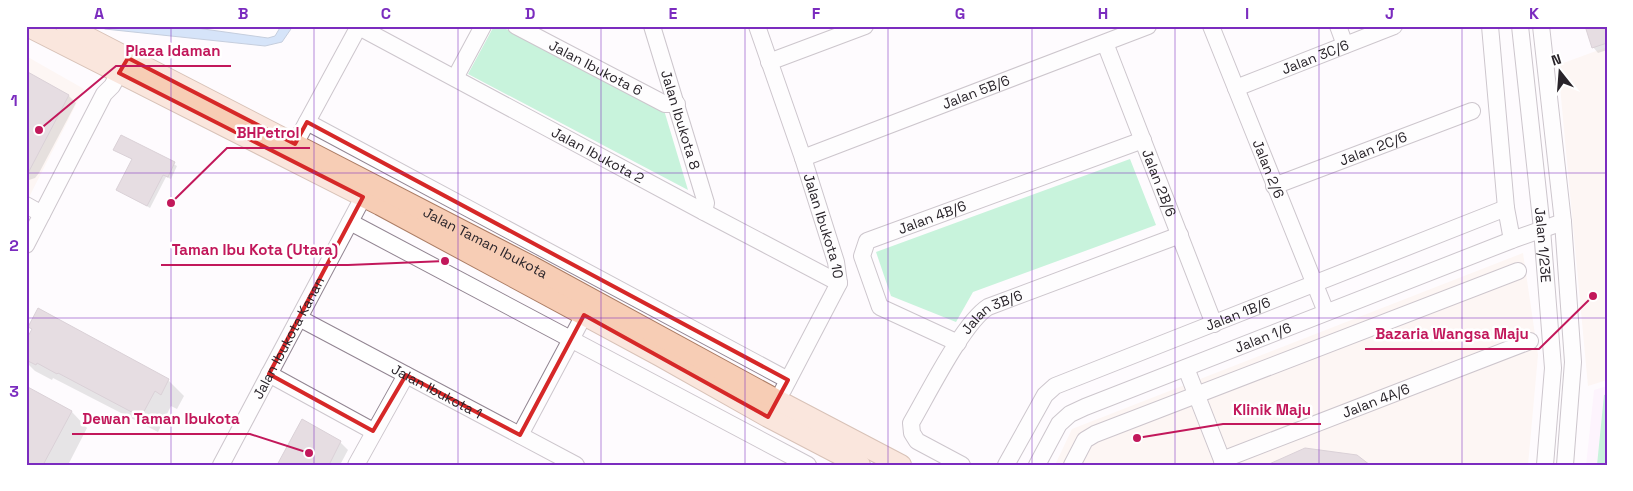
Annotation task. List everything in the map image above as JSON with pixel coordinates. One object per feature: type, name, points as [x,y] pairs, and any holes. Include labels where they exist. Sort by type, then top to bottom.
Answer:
[{"type":"main road","name":"Jalan Taman Ibukota","points":[[27,26],[84,36],[120,64]]},
{"type":"main road","name":"Jalan Taman Ibukota","points":[[60,33],[367,190],[531,266],[772,409],[860,465]]},
{"type":"main road","name":"Jalan Taman Ibukota","points":[[367,190],[584,316],[772,409],[902,465]]},
{"type":"street","points":[[291,152],[359,26]]},
{"type":"street","name":"Jalan Ibukota 2","points":[[359,26],[839,283]]},
{"type":"street","points":[[455,78],[483,26]]},
{"type":"street","name":"Jalan Ibukota 6","points":[[516,26],[665,104],[677,104]]},
{"type":"street","name":"Jalan Ibukota 8","points":[[652,26],[706,202],[704,212]]},
{"type":"street","name":"Jalan Ibukota 10","points":[[757,26],[803,158],[836,262],[839,283],[772,409]]},
{"type":"street","points":[[769,62],[865,26]]},
{"type":"street","name":"Jalan 5B/6","points":[[803,158],[1148,26]]},
{"type":"street","name":"Jalan 2/6","points":[[1210,26],[1326,312]]},
{"type":"street","points":[[1338,26],[1345,45]]},
{"type":"street","name":"Jalan 3C/6","points":[[1236,88],[1394,26]]},
{"type":"street","points":[[1490,26],[1506,208],[1512,240]]},
{"type":"street","name":"Jalan 1/23E","points":[[1520,26],[1542,228],[1553,368],[1545,465]]},
{"type":"street","name":"Jalan 1/23E","points":[[1541,26],[1562,222],[1573,362],[1565,465]]},
{"type":"street","name":"Jalan 2B/6","points":[[1104,43],[1214,324]]},
{"type":"street","points":[[26,244],[104,94],[112,86],[120,64]]},
{"type":"street","name":"Jalan 2C/6","points":[[1274,186],[1472,111]]},
{"type":"street","points":[[307,122],[788,380]]},
{"type":"street","name":"Jalan 4B/6","points":[[958,343],[880,307],[862,256],[867,241],[1143,140]]},
{"type":"street","name":"Jalan Ibukota Kanan","points":[[221,465],[367,190]]},
{"type":"street","points":[[26,205],[42,214]]},
{"type":"street","name":"Jalan 1B/6","points":[[1006,465],[1045,395],[1055,386],[1506,208]]},
{"type":"street","points":[[350,222],[808,465]]},
{"type":"street","name":"Jalan 1/6","points":[[1037,465],[1059,424],[1070,414],[1326,312],[1542,228],[1562,222]]},
{"type":"street","name":"Jalan 3B/6","points":[[959,463],[917,441],[912,433],[911,423],[958,343],[981,312],[988,307],[1180,235]]},
{"type":"street","points":[[531,266],[540,246]]},
{"type":"street","points":[[1072,465],[1085,440],[1095,434],[1518,271]]},
{"type":"street","points":[[520,435],[584,316]]},
{"type":"street","name":"Jalan Ibukota 1","points":[[299,318],[576,465]]},
{"type":"street","name":"Jalan 4A/6","points":[[1223,462],[1530,341]]},
{"type":"street","points":[[1186,368],[1223,462]]},
{"type":"street","points":[[269,374],[373,431]]},
{"type":"street","points":[[359,464],[373,431],[406,374]]},
{"type":"highlighted area","points":[[128,58],[295,144],[307,122],[788,380],[768,417],[584,315],[520,435],[406,375],[373,431],[269,374],[363,197],[119,73]]},
{"type":"shaded area","points":[[1607,47],[1607,380],[1588,386],[1558,65]]},
{"type":"shaded area","points":[[26,56],[84,89],[26,203]]},
{"type":"shaded area","points":[[1523,253],[1538,355],[1528,465],[1055,465],[1072,429]]},
{"type":"shaded area","points":[[1607,386],[1607,465],[1586,465],[1594,390]]},
{"type":"green space","points":[[494,26],[500,26],[664,110],[688,190],[468,74]]},
{"type":"green space","points":[[1130,159],[1156,225],[973,292],[956,322],[891,296],[876,252]]},
{"type":"green space","points":[[1607,394],[1607,465],[1597,465],[1604,395]]},
{"type":"water","points":[[100,26],[182,26],[268,38],[275,36],[281,26],[293,26],[282,42],[265,46],[105,29]]},
{"type":"building","points":[[1585,26],[1607,26],[1607,43],[1592,48]]},
{"type":"building","points":[[26,71],[69,95],[26,177]]},
{"type":"building","points":[[121,135],[175,162],[168,177],[163,175],[147,206],[116,190],[132,159],[113,150]]},
{"type":"building","points":[[38,308],[169,379],[161,395],[155,391],[141,417],[58,373],[26,360],[26,340],[32,329],[28,327]]},
{"type":"building","points":[[26,386],[72,411],[43,465],[26,465]]},
{"type":"building","points":[[302,419],[341,441],[329,465],[277,465]]},
{"type":"building","points":[[1305,448],[1357,455],[1370,465],[1267,465]]},
{"type":"place","name":"Plaza Idaman","points":[[39,130]]},
{"type":"place","name":"BHPetrol","points":[[171,203]]},
{"type":"place","name":"Taman Ibu Kota (Utara)","points":[[445,261]]},
{"type":"place","name":"Bazaria Wangsa Maju","points":[[1593,296]]},
{"type":"place","name":"Klinik Maju","points":[[1137,438]]},
{"type":"place","name":"Dewan Taman Ibukota","points":[[309,453]]}]
